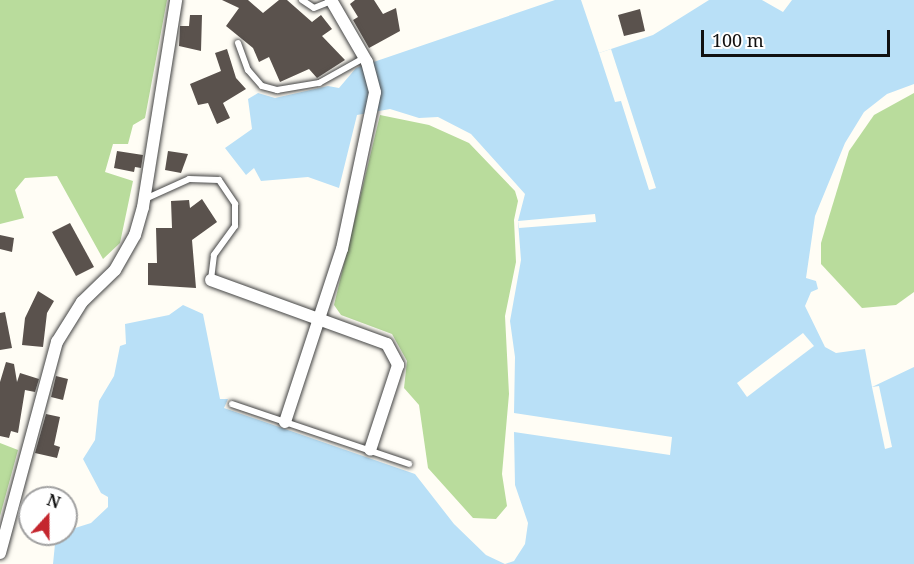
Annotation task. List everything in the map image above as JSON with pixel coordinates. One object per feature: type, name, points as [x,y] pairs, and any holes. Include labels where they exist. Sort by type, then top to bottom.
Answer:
[{"type":"street","points":[[0,553],[57,342],[82,302],[127,254],[144,200],[176,0]]},
{"type":"street","points":[[285,422],[342,249],[375,92],[366,60],[331,0]]},
{"type":"street","points":[[211,280],[382,339],[398,365],[370,450]]},
{"type":"lane","points":[[302,0],[314,8],[331,0]]},
{"type":"lane","points":[[238,43],[248,70],[262,86],[277,90],[319,82],[366,60]]},
{"type":"lane","points":[[144,200],[189,179],[219,180],[235,204],[235,226],[214,255],[211,280]]},
{"type":"lane","points":[[232,404],[409,464]]},
{"type":"green space","points":[[0,0],[167,0],[145,118],[133,125],[128,144],[113,144],[105,172],[133,181],[120,243],[103,259],[57,176],[25,178],[15,190],[24,218],[0,224]]},
{"type":"green space","points":[[914,93],[914,292],[896,305],[862,308],[821,264],[821,243],[849,151],[874,115]]},
{"type":"green space","points":[[380,115],[429,125],[469,143],[515,191],[518,201],[514,220],[516,262],[505,316],[509,394],[502,474],[507,506],[496,519],[473,518],[428,468],[419,405],[404,388],[407,361],[392,334],[341,315],[334,305]]},
{"type":"green space","points":[[0,443],[18,450],[0,516]]},
{"type":"water","points":[[555,0],[581,0],[599,53],[653,35],[709,0],[762,0],[783,12],[792,0],[914,0],[914,84],[887,94],[864,112],[845,143],[815,216],[806,278],[816,281],[818,289],[811,292],[805,306],[825,347],[836,353],[865,349],[872,387],[914,367],[914,564],[505,564],[514,561],[525,544],[528,523],[515,485],[514,432],[670,455],[672,437],[514,413],[515,357],[510,321],[521,260],[518,221],[525,194],[471,134],[438,117],[419,118],[390,109],[357,115],[339,188],[308,177],[261,181],[254,168],[246,175],[225,148],[252,129],[248,99],[258,93],[275,98],[328,86],[339,88],[356,68]]},
{"type":"water","points":[[183,305],[203,314],[220,399],[228,399],[224,408],[415,474],[454,524],[486,555],[505,564],[53,564],[55,546],[78,546],[78,527],[91,523],[108,507],[108,497],[101,493],[83,459],[95,440],[99,401],[114,376],[120,346],[126,344],[125,324],[169,315]]},
{"type":"pier","points":[[611,49],[656,188],[649,190],[621,101],[615,102],[599,53]]},
{"type":"pier","points":[[595,214],[596,222],[519,228],[518,221]]},
{"type":"pier","points":[[803,333],[814,346],[747,397],[737,383]]},
{"type":"pier","points":[[879,386],[892,447],[885,449],[872,387]]},
{"type":"building","points":[[222,0],[248,0],[263,13],[279,0],[287,0],[312,22],[321,15],[332,29],[322,36],[345,60],[317,78],[309,69],[280,82],[269,57],[259,62],[253,48],[226,26],[239,8]]},
{"type":"building","points":[[355,0],[374,0],[383,14],[396,8],[400,31],[369,48],[353,20],[358,17],[350,4]]},
{"type":"building","points":[[640,9],[645,31],[624,36],[618,15]]},
{"type":"building","points":[[190,15],[202,15],[201,51],[179,46],[180,26],[189,26]]},
{"type":"building","points":[[227,49],[236,78],[246,89],[223,103],[230,118],[217,124],[208,103],[198,105],[190,84],[221,71],[215,53]]},
{"type":"building","points":[[117,151],[143,155],[141,168],[135,167],[134,172],[114,168]]},
{"type":"building","points":[[168,151],[188,154],[181,173],[165,170]]},
{"type":"building","points":[[202,199],[217,222],[192,240],[196,288],[148,285],[148,263],[157,263],[156,228],[172,228],[171,201],[189,200],[190,208]]},
{"type":"building","points":[[70,223],[94,267],[76,276],[52,232]]},
{"type":"building","points":[[0,235],[14,238],[12,252],[0,249]]},
{"type":"building","points":[[38,291],[54,301],[47,313],[43,347],[22,345],[25,318]]},
{"type":"building","points":[[5,312],[12,348],[0,350],[0,313]]},
{"type":"building","points":[[6,362],[14,364],[17,382],[20,373],[39,379],[35,392],[25,390],[18,433],[11,431],[9,438],[0,436],[0,382]]},
{"type":"building","points":[[56,376],[68,379],[63,400],[51,397]]},
{"type":"building","points":[[46,414],[60,417],[54,445],[60,447],[57,458],[35,453]]}]
